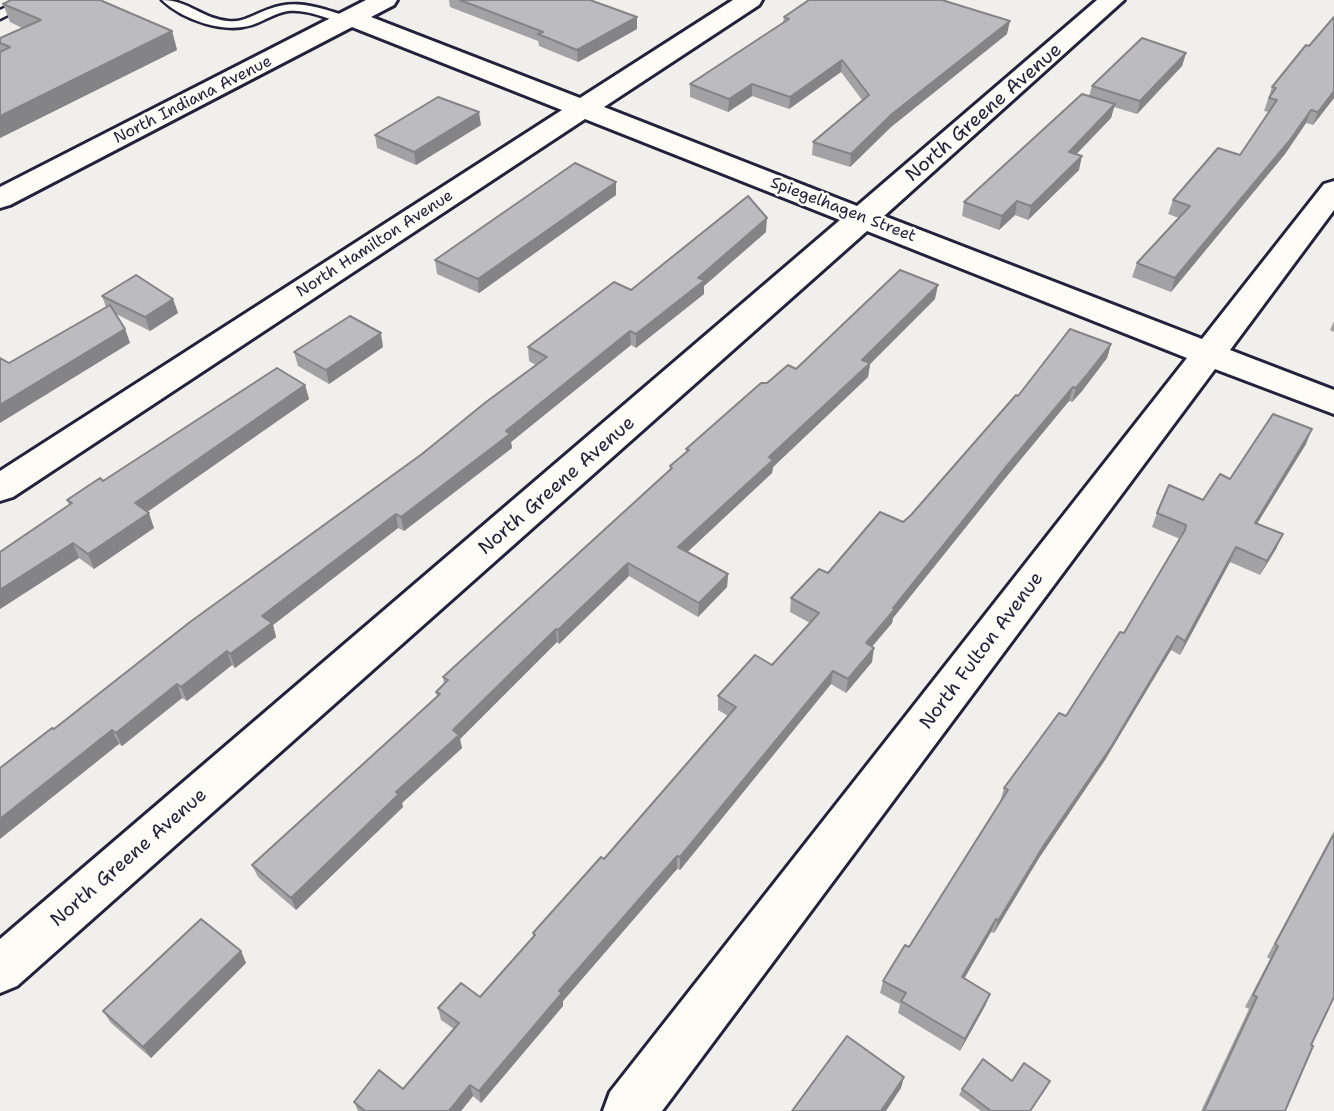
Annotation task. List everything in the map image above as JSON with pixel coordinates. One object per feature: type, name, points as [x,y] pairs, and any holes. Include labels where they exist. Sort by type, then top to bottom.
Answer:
[{"type":"street","name":"North Indiana Avenue","points":[[0,199],[385,0]]},
{"type":"street","name":"North Hamilton Avenue","points":[[0,488],[750,0]]},
{"type":"street","name":"North Greene Avenue","points":[[0,970],[1112,0]]},
{"type":"street","name":"Spiegelhagen Street","points":[[349,19],[1334,403]]},
{"type":"street","name":"North Fulton Avenue","points":[[629,1111],[1334,190]]},
{"type":"lane","points":[[0,15],[31,0]]},
{"type":"lane","points":[[167,0],[227,25],[254,22],[280,9],[294,7],[349,19]]},
{"type":"building","points":[[11,0],[100,0],[172,31],[0,116],[0,52],[10,47],[0,43],[0,38],[41,20],[3,4]]},
{"type":"building","points":[[460,0],[590,0],[637,17],[577,50],[538,34],[543,32]]},
{"type":"building","points":[[809,0],[942,0],[1010,21],[892,114],[851,154],[813,142],[869,95],[842,60],[790,97],[752,84],[729,99],[690,84],[789,19],[784,17]]},
{"type":"building","points":[[1334,17],[1334,91],[1318,112],[1311,110],[1290,140],[1175,278],[1137,263],[1190,206],[1173,200],[1218,148],[1240,155],[1277,100],[1269,98],[1276,88],[1272,87],[1306,45],[1309,46]]},
{"type":"building","points":[[1142,38],[1186,53],[1140,101],[1092,86]]},
{"type":"building","points":[[1082,94],[1115,104],[1069,152],[1082,156],[1031,206],[1017,201],[1002,216],[964,202]]},
{"type":"building","points":[[438,97],[479,112],[414,152],[375,135]]},
{"type":"building","points":[[575,163],[616,182],[478,279],[435,260]]},
{"type":"building","points":[[748,196],[767,218],[698,278],[705,280],[636,334],[630,331],[506,431],[510,434],[401,517],[396,514],[262,616],[272,623],[230,654],[227,651],[181,687],[177,684],[116,733],[112,730],[0,819],[0,768],[190,622],[422,454],[547,357],[528,347],[614,282],[631,290]]},
{"type":"building","points":[[900,270],[938,285],[862,360],[870,363],[769,457],[773,460],[678,547],[728,574],[699,603],[628,563],[453,730],[459,735],[396,792],[399,794],[291,898],[252,865],[440,694],[436,692],[448,680],[443,677],[672,468],[670,466],[689,450],[686,449],[761,383],[767,383],[788,365],[796,369]]},
{"type":"building","points":[[136,275],[173,299],[145,317],[102,296]]},
{"type":"building","points":[[110,305],[125,329],[0,405],[0,358],[9,363]]},
{"type":"building","points":[[350,316],[381,333],[326,370],[294,352]]},
{"type":"building","points":[[1070,329],[1111,344],[1005,468],[893,608],[895,609],[866,643],[874,648],[848,679],[833,671],[680,857],[677,856],[559,991],[562,993],[479,1091],[470,1085],[449,1111],[365,1111],[354,1102],[379,1070],[403,1089],[459,1023],[438,1008],[461,983],[480,997],[535,935],[533,933],[601,857],[604,859],[736,707],[718,696],[755,655],[772,665],[819,613],[791,598],[819,569],[828,573],[880,512],[903,522],[911,515],[1016,395],[1018,396]]},
{"type":"building","points":[[277,368],[305,385],[135,503],[149,513],[88,554],[73,543],[0,590],[0,552],[72,503],[67,500],[100,478],[103,481]]},
{"type":"building","points":[[1273,414],[1312,429],[1255,523],[1283,534],[1267,561],[1236,547],[1185,641],[1177,636],[1111,747],[1044,845],[998,921],[996,919],[962,977],[990,994],[965,1039],[901,1001],[906,993],[883,981],[905,945],[909,947],[1008,790],[1004,788],[1059,713],[1066,716],[1120,632],[1124,633],[1185,530],[1186,525],[1157,513],[1169,485],[1203,500],[1220,474],[1230,479]]},
{"type":"building","points":[[1334,834],[1334,997],[1311,1045],[1313,1046],[1285,1111],[1204,1111],[1257,997],[1253,995],[1278,946],[1275,944]]},
{"type":"building","points":[[201,919],[241,951],[143,1047],[103,1011]]},
{"type":"building","points":[[847,1036],[904,1077],[881,1111],[792,1111]]},
{"type":"building","points":[[983,1059],[1012,1081],[1024,1063],[1050,1081],[1030,1111],[991,1111],[962,1089]]}]
